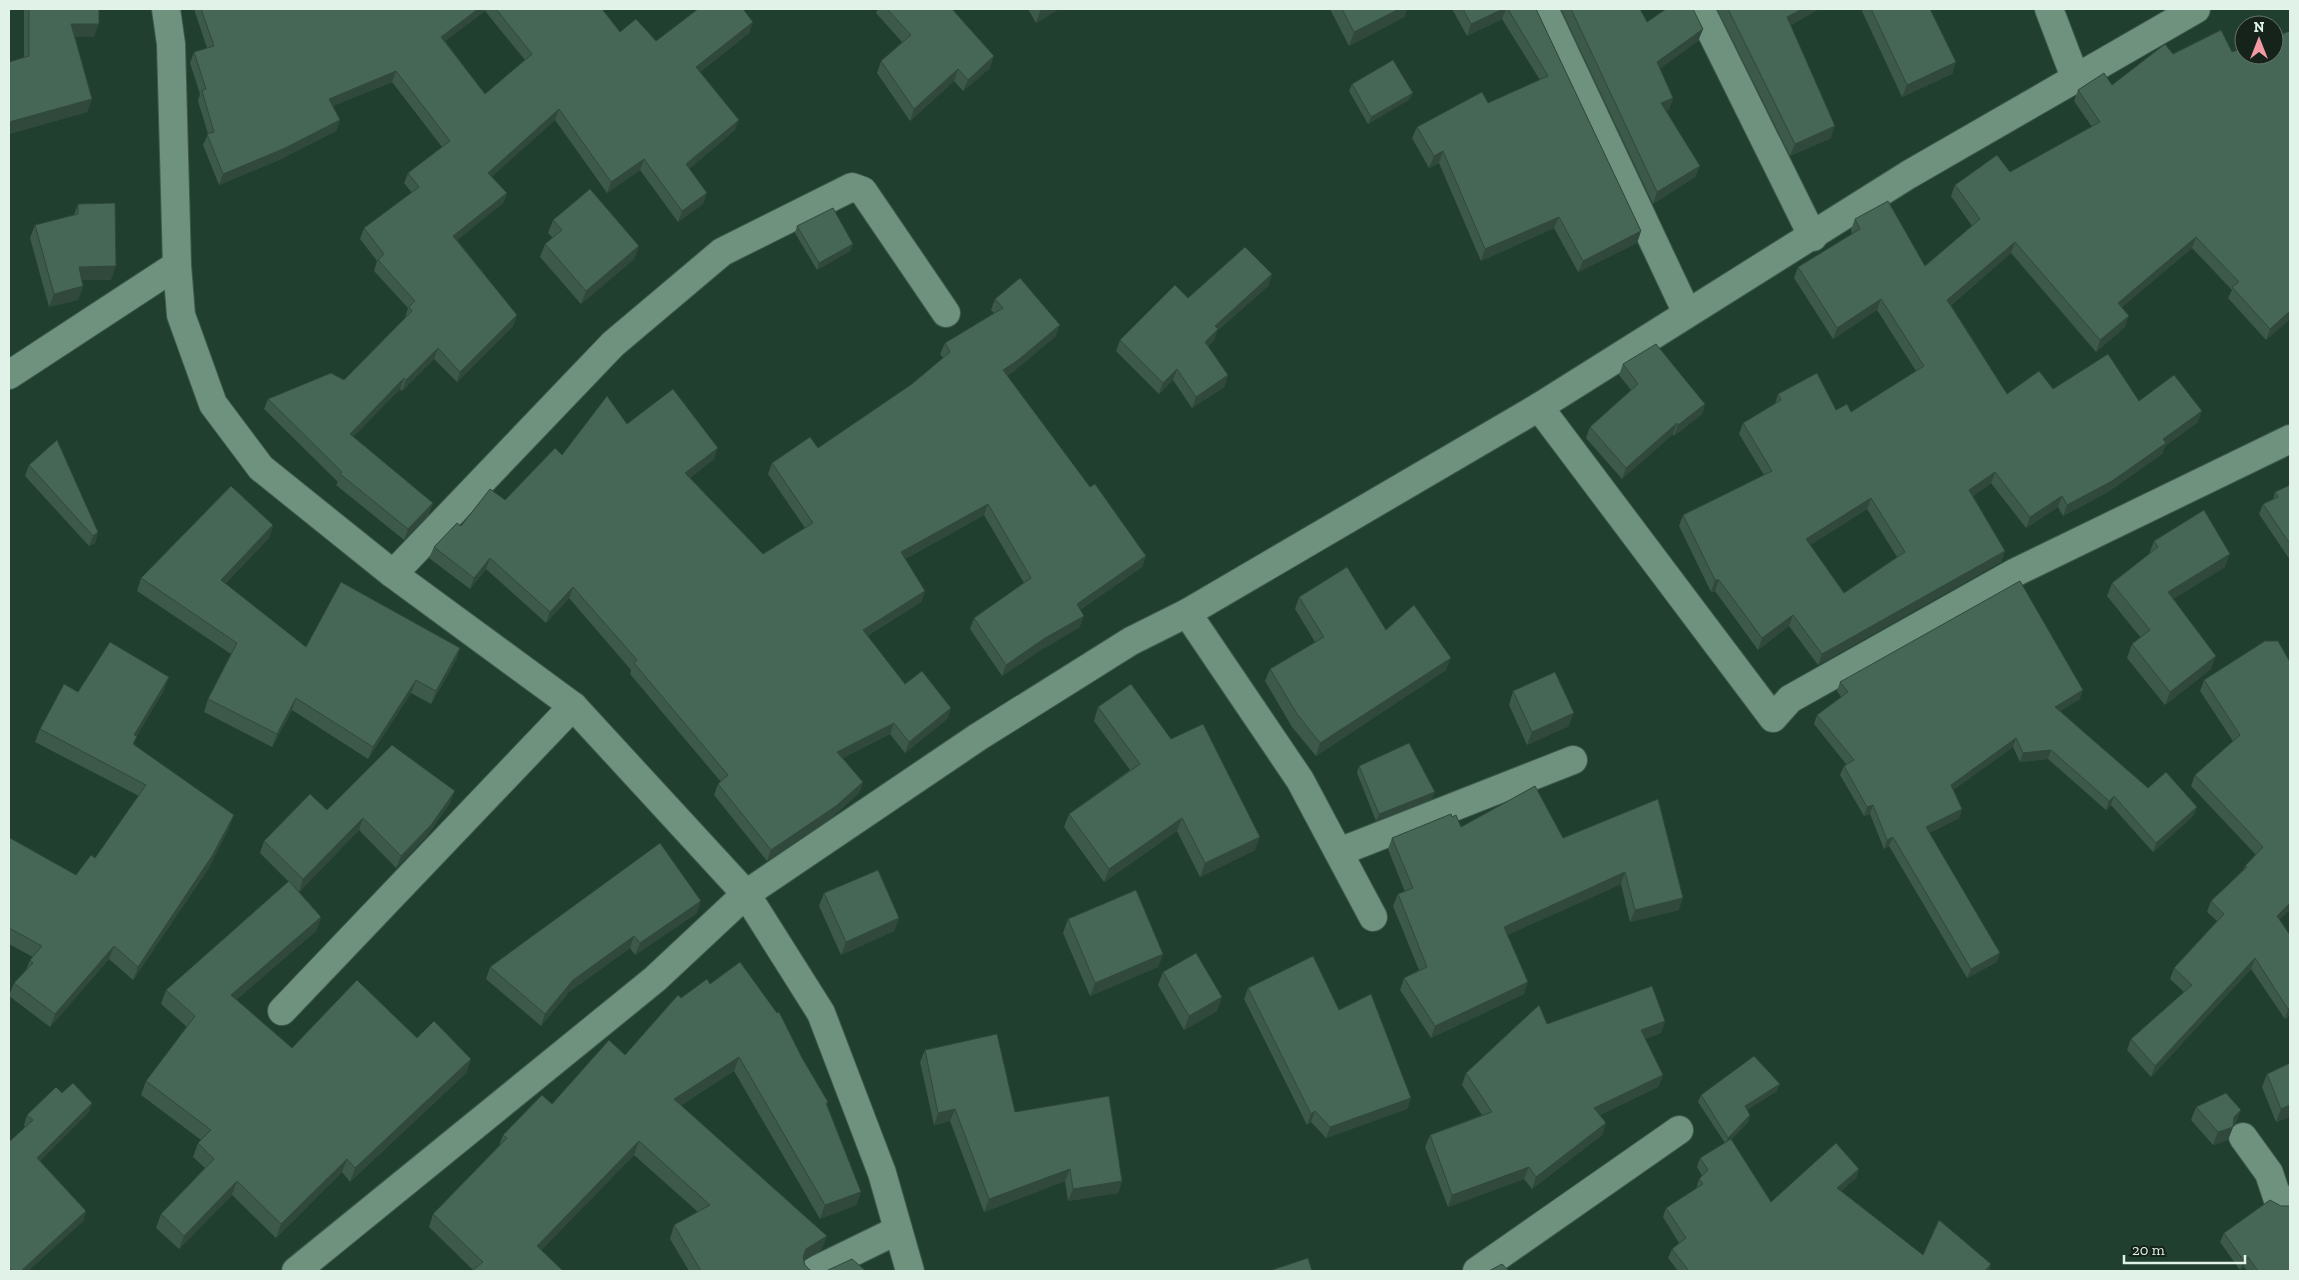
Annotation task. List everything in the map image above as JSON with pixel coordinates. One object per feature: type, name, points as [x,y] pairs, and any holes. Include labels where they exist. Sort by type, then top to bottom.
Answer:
[{"type":"street","points":[[166,9],[171,44],[177,265],[181,315],[213,404],[261,468],[393,574],[574,706],[746,894],[821,1013],[882,1173],[910,1271]]},
{"type":"street","points":[[1544,9],[1687,313]]},
{"type":"street","points":[[1700,9],[1813,236]]},
{"type":"street","points":[[2049,9],[2076,80]]},
{"type":"street","points":[[296,1271],[655,979],[746,894],[986,732],[1131,641],[1187,613],[1539,407],[1908,175],[2076,80],[2196,9]]},
{"type":"street","points":[[393,574],[613,344],[722,252],[852,187],[863,192],[946,312]]},
{"type":"street","points":[[9,375],[177,265]]},
{"type":"street","points":[[1539,407],[1773,718],[1790,699],[2014,573],[2290,439]]},
{"type":"street","points":[[1187,613],[1300,780],[1373,917]]},
{"type":"street","points":[[282,1011],[574,706]]},
{"type":"street","points":[[1339,852],[1573,760]]},
{"type":"street","points":[[1477,1271],[1679,1130]]},
{"type":"street","points":[[2242,1137],[2269,1174],[2278,1200],[2290,1200]]},
{"type":"street","points":[[814,1271],[898,1230]]},
{"type":"building","points":[[29,9],[99,9],[99,24],[71,24],[92,99],[9,122],[9,62],[29,56]]},
{"type":"building","points":[[201,9],[478,9],[441,37],[485,94],[532,54],[496,9],[602,9],[620,32],[636,19],[656,41],[698,9],[743,9],[753,22],[696,67],[739,120],[686,164],[707,193],[682,211],[644,159],[611,182],[559,109],[488,173],[507,193],[453,236],[517,315],[460,372],[438,348],[406,380],[404,378],[350,434],[433,503],[408,529],[340,474],[342,472],[268,399],[331,373],[344,380],[412,311],[409,307],[415,301],[378,260],[384,254],[364,228],[419,187],[408,173],[450,141],[396,71],[329,99],[340,120],[283,149],[223,174],[207,134],[214,132],[202,91],[206,89],[194,52],[214,46]]},
{"type":"building","points":[[887,9],[952,9],[994,56],[968,80],[958,69],[914,109],[881,61],[911,35]]},
{"type":"building","points":[[1342,9],[1399,9],[1354,32]]},
{"type":"building","points":[[1463,9],[1503,9],[1471,24]]},
{"type":"building","points":[[1508,9],[1536,9],[1641,231],[1583,261],[1559,217],[1485,249],[1443,151],[1434,156],[1417,127],[1482,92],[1488,103],[1548,76]]},
{"type":"building","points":[[1571,9],[1640,9],[1647,22],[1666,9],[1693,9],[1703,29],[1657,62],[1673,98],[1661,103],[1700,166],[1657,192]]},
{"type":"building","points":[[1728,9],[1802,9],[1787,17],[1835,126],[1795,144]]},
{"type":"building","points":[[1871,9],[1930,9],[1956,62],[1907,85]]},
{"type":"building","points":[[2221,30],[2232,52],[2234,51],[2234,65],[2284,65],[2284,33],[2290,31],[2290,311],[2270,329],[2232,287],[2239,282],[2196,237],[2118,303],[2129,316],[2100,340],[2015,242],[1947,300],[2007,394],[2039,371],[2053,389],[2108,354],[2139,401],[2174,375],[2202,411],[2163,439],[2166,443],[2112,481],[2067,505],[2062,496],[2030,517],[1995,472],[1969,490],[2005,551],[1822,654],[1793,615],[1762,638],[1719,580],[1715,580],[1683,515],[1772,471],[1743,423],[1781,400],[1778,394],[1817,373],[1836,410],[1847,404],[1851,412],[1924,366],[1881,299],[1837,328],[1798,267],[1860,229],[1855,219],[1888,201],[1925,266],[1980,219],[1955,185],[1997,155],[2010,172],[2100,122],[2078,90],[2104,73],[2112,85],[2165,44],[2173,54]],"holes":[[[1871,498],[1905,552],[1844,593],[1806,539]]]},
{"type":"building","points":[[1393,60],[1413,93],[1371,117],[1352,84]]},
{"type":"building","points":[[590,189],[639,246],[586,291],[545,244],[562,230],[553,220]]},
{"type":"building","points":[[115,203],[116,266],[79,267],[83,286],[54,294],[35,225],[78,214],[78,204]]},
{"type":"building","points":[[833,208],[853,244],[819,263],[797,226]]},
{"type":"building","points":[[1245,247],[1272,274],[1215,326],[1218,329],[1205,342],[1228,375],[1196,397],[1177,369],[1163,383],[1120,340],[1175,285],[1188,298]]},
{"type":"building","points":[[1020,278],[1060,325],[1003,370],[1090,487],[1095,484],[1146,556],[1077,604],[1084,616],[1045,638],[1006,665],[974,618],[1031,578],[988,504],[901,552],[925,591],[863,630],[905,684],[922,671],[951,708],[909,742],[894,723],[837,752],[863,782],[836,806],[771,850],[718,784],[728,775],[634,663],[637,660],[573,587],[550,612],[490,558],[474,578],[434,547],[457,523],[461,526],[490,489],[505,500],[555,448],[562,455],[607,396],[627,424],[673,389],[718,448],[685,473],[763,554],[813,523],[772,463],[810,437],[818,448],[912,384],[950,352],[945,343],[1003,308],[995,299]]},
{"type":"building","points":[[1656,344],[1705,404],[1678,425],[1677,423],[1626,468],[1590,427],[1638,384],[1623,364]]},
{"type":"building","points":[[57,440],[98,532],[93,536],[29,465]]},
{"type":"building","points":[[2290,485],[2290,544],[2263,504],[2278,497],[2275,492]]},
{"type":"building","points":[[231,486],[273,525],[221,580],[306,647],[341,582],[460,648],[436,691],[416,680],[373,747],[296,698],[277,734],[208,699],[237,643],[141,578]]},
{"type":"building","points":[[2204,510],[2230,554],[2168,592],[2216,656],[2170,692],[2132,644],[2150,630],[2112,583],[2158,547],[2154,541]]},
{"type":"building","points":[[1347,567],[1386,630],[1414,605],[1451,658],[1320,743],[1297,714],[1270,669],[1324,637],[1299,597]]},
{"type":"building","points":[[2020,581],[2083,690],[2055,707],[2148,788],[2166,772],[2197,807],[2156,843],[2114,796],[2109,801],[2051,750],[2023,753],[2016,738],[1951,785],[1962,809],[1926,827],[2000,953],[1971,969],[1893,837],[1887,840],[1873,805],[1867,807],[1844,766],[1854,760],[1817,715],[1848,692],[1840,682]]},
{"type":"building","points":[[2265,641],[2278,641],[2290,662],[2290,903],[2277,916],[2290,935],[2290,1008],[2288,1009],[2255,958],[2155,1066],[2131,1039],[2192,985],[2174,968],[2224,914],[2211,901],[2247,867],[2245,866],[2263,847],[2195,775],[2240,735],[2204,680]]},
{"type":"building","points":[[110,642],[169,677],[134,735],[137,736],[133,744],[234,815],[212,856],[138,967],[114,946],[55,1014],[14,983],[33,963],[30,960],[42,946],[9,928],[9,840],[10,838],[76,875],[91,855],[95,858],[146,785],[40,729],[64,684],[78,692]]},
{"type":"building","points":[[1555,672],[1574,713],[1532,732],[1513,691]]},
{"type":"building","points":[[1131,684],[1171,739],[1203,724],[1260,837],[1205,863],[1182,818],[1109,869],[1069,814],[1140,764],[1098,707]]},
{"type":"building","points":[[1409,743],[1435,792],[1379,814],[1359,766]]},
{"type":"building","points":[[392,745],[455,791],[431,825],[401,856],[363,818],[303,879],[264,841],[310,794],[327,810]]},
{"type":"building","points":[[1535,786],[1563,838],[1658,799],[1683,898],[1635,910],[1625,872],[1504,927],[1528,982],[1435,1026],[1404,978],[1427,967],[1398,894],[1413,888],[1392,838],[1451,814],[1452,817],[1456,815],[1461,827]]},
{"type":"building","points":[[660,843],[701,901],[640,943],[634,936],[573,980],[545,1014],[490,967]]},
{"type":"building","points":[[878,870],[899,918],[846,942],[824,893]]},
{"type":"building","points":[[289,881],[321,917],[231,995],[292,1048],[357,980],[417,1038],[434,1021],[471,1059],[355,1168],[347,1159],[281,1224],[237,1181],[184,1236],[161,1214],[214,1159],[198,1143],[211,1130],[146,1081],[195,1016],[166,990]]},
{"type":"building","points":[[1136,890],[1163,954],[1095,983],[1068,919]]},
{"type":"building","points":[[1196,953],[1222,997],[1189,1016],[1163,972]]},
{"type":"building","points":[[1313,956],[1339,1010],[1371,994],[1411,1098],[1330,1127],[1315,1111],[1311,1114],[1248,988]]},
{"type":"building","points":[[740,962],[777,1013],[779,1012],[802,1058],[828,1102],[826,1103],[861,1192],[825,1205],[739,1057],[674,1099],[827,1236],[806,1249],[803,1257],[805,1265],[812,1271],[701,1271],[674,1225],[710,1205],[639,1141],[537,1246],[563,1271],[472,1271],[483,1262],[433,1214],[507,1138],[503,1135],[542,1095],[552,1104],[609,1040],[625,1055],[678,995],[681,998],[707,979],[710,984]]},
{"type":"building","points":[[1652,986],[1665,1021],[1641,1030],[1663,1075],[1594,1108],[1606,1123],[1536,1177],[1529,1167],[1452,1195],[1430,1135],[1492,1112],[1466,1073],[1539,1005],[1547,1024]]},
{"type":"building","points":[[997,1034],[1015,1112],[1109,1096],[1122,1181],[1073,1189],[1070,1169],[989,1199],[955,1109],[938,1113],[925,1050]]},
{"type":"building","points":[[1754,1056],[1780,1084],[1745,1106],[1750,1115],[1728,1138],[1701,1095]]},
{"type":"building","points":[[2290,1063],[2290,1105],[2281,1109],[2267,1074]]},
{"type":"building","points":[[73,1083],[92,1103],[37,1158],[86,1211],[21,1271],[12,1271],[9,1268],[9,1142],[33,1120],[27,1115],[56,1087],[62,1093]]},
{"type":"building","points":[[2226,1093],[2241,1110],[2234,1117],[2233,1127],[2218,1132],[2196,1107]]},
{"type":"building","points":[[1731,1139],[1771,1202],[1836,1143],[1859,1169],[1837,1188],[1923,1255],[1939,1220],[1991,1264],[1985,1271],[1689,1271],[1672,1249],[1686,1238],[1666,1208],[1703,1184],[1699,1179],[1708,1170],[1700,1158]]},
{"type":"building","points":[[2270,1200],[2281,1206],[2290,1206],[2290,1271],[2258,1271],[2248,1257],[2243,1260],[2224,1233]]},
{"type":"building","points":[[1308,1258],[1312,1271],[1269,1271]]},
{"type":"building","points":[[852,1259],[866,1271],[826,1271]]},
{"type":"building","points":[[1502,1264],[1509,1271],[1489,1271]]}]
